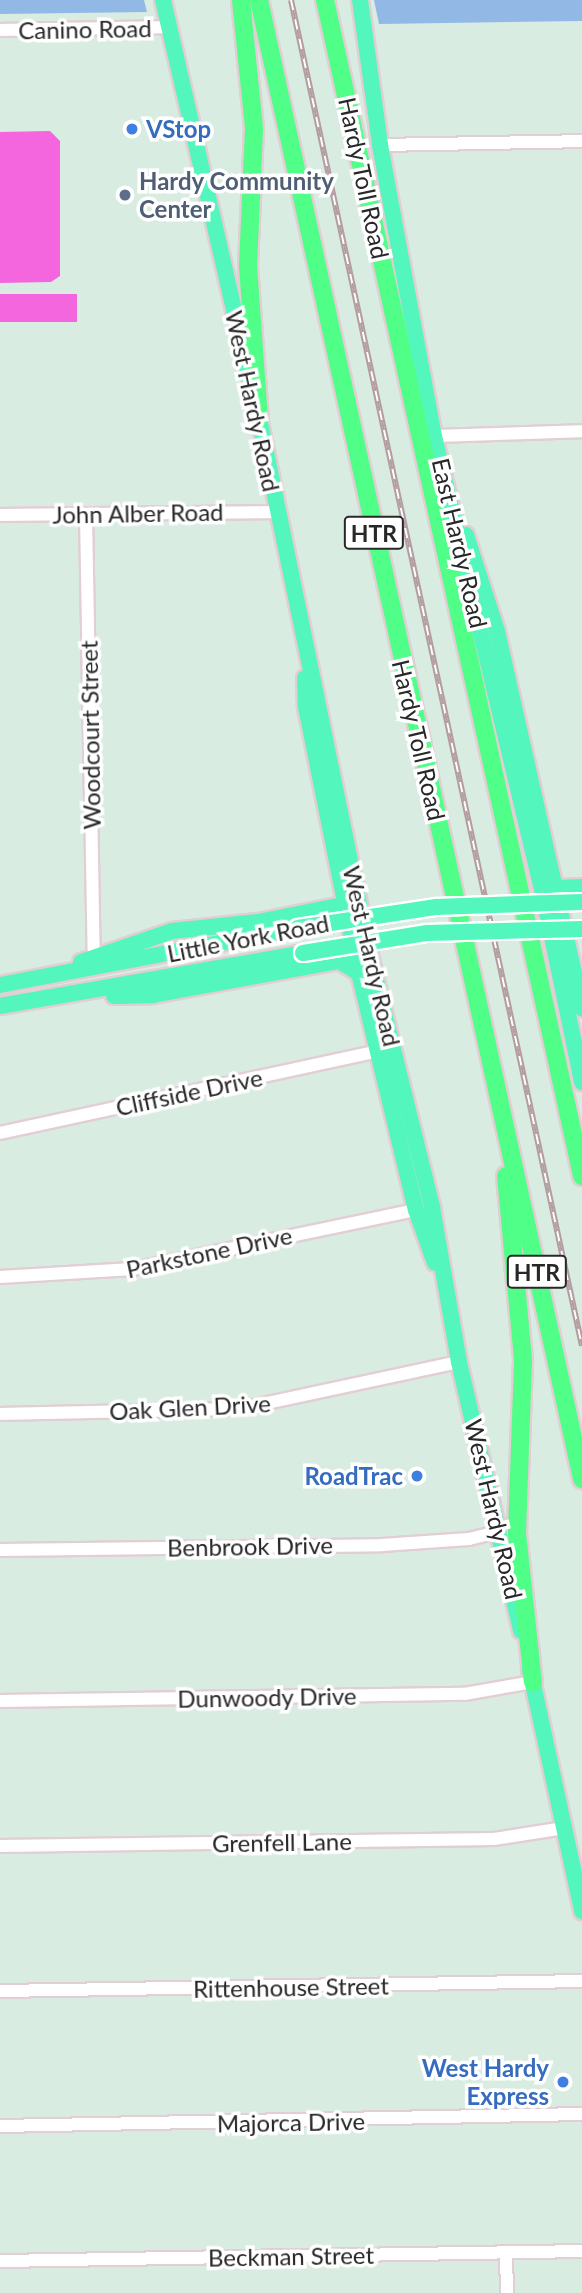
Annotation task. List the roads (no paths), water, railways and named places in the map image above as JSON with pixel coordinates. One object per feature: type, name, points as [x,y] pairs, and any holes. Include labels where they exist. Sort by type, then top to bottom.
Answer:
[{"type":"highway","points":[[241,0],[254,129],[248,266],[259,419]]},
{"type":"highway","name":"Hardy Toll Road","points":[[259,0],[582,1479]]},
{"type":"highway","name":"Hardy Toll Road","points":[[325,0],[582,1176]]},
{"type":"highway","points":[[493,1065],[522,1332],[517,1533],[533,1682]]},
{"type":"main road","name":"West Hardy Road","points":[[163,0],[259,419],[361,917],[432,1207],[459,1362],[533,1682],[582,1911]]},
{"type":"main road","name":"East Hardy Road","points":[[360,0],[380,145],[434,436],[545,903],[582,1082]]},
{"type":"main road","points":[[434,436],[485,584],[556,888],[577,954],[582,1009]]},
{"type":"main road","points":[[304,637],[306,707],[348,904],[359,973],[416,1210],[448,1298]]},
{"type":"main road","points":[[556,888],[582,887]]},
{"type":"main road","name":"Little York Road","points":[[0,985],[361,917],[436,907],[582,902]]},
{"type":"main road","points":[[60,972],[94,956],[172,931],[305,913],[348,904]]},
{"type":"main road","points":[[305,913],[326,918],[336,932],[336,954],[326,964]]},
{"type":"main road","name":"Little York Road","points":[[0,1006],[70,996],[367,941],[428,933],[582,929]]},
{"type":"main road","points":[[70,996],[153,995],[326,964],[348,963],[359,973]]},
{"type":"street","name":"Canino Road","points":[[0,30],[169,27]]},
{"type":"street","points":[[380,145],[582,141]]},
{"type":"street","points":[[434,436],[582,431]]},
{"type":"street","name":"John Alber Road","points":[[0,515],[277,512]]},
{"type":"street","name":"Woodcourt Street","points":[[86,514],[94,956]]},
{"type":"street","name":"Cliffside Drive","points":[[0,1133],[379,1051]]},
{"type":"street","name":"Parkstone Drive","points":[[0,1277],[133,1269],[416,1210]]},
{"type":"street","name":"Oak Glen Drive","points":[[0,1414],[239,1409],[459,1362]]},
{"type":"street","name":"Benbrook Drive","points":[[0,1550],[382,1545],[469,1539],[498,1532]]},
{"type":"street","name":"Dunwoody Drive","points":[[0,1701],[464,1694],[533,1682]]},
{"type":"street","name":"Grenfell Lane","points":[[0,1846],[494,1839],[564,1828]]},
{"type":"street","name":"Rittenhouse Street","points":[[0,1991],[582,1982]]},
{"type":"street","name":"Majorca Drive","points":[[0,2126],[582,2114]]},
{"type":"street","name":"Beckman Street","points":[[0,2261],[582,2251]]},
{"type":"street","points":[[506,2253],[507,2293]]},
{"type":"railway","points":[[291,0],[582,1346]]},
{"type":"place","name":"VStop","points":[[132,129]]},
{"type":"place","name":"Hardy Community Center","points":[[125,195]]},
{"type":"place","name":"RoadTrac","points":[[417,1476]]},
{"type":"place","name":"West Hardy Express","points":[[563,2082]]}]
